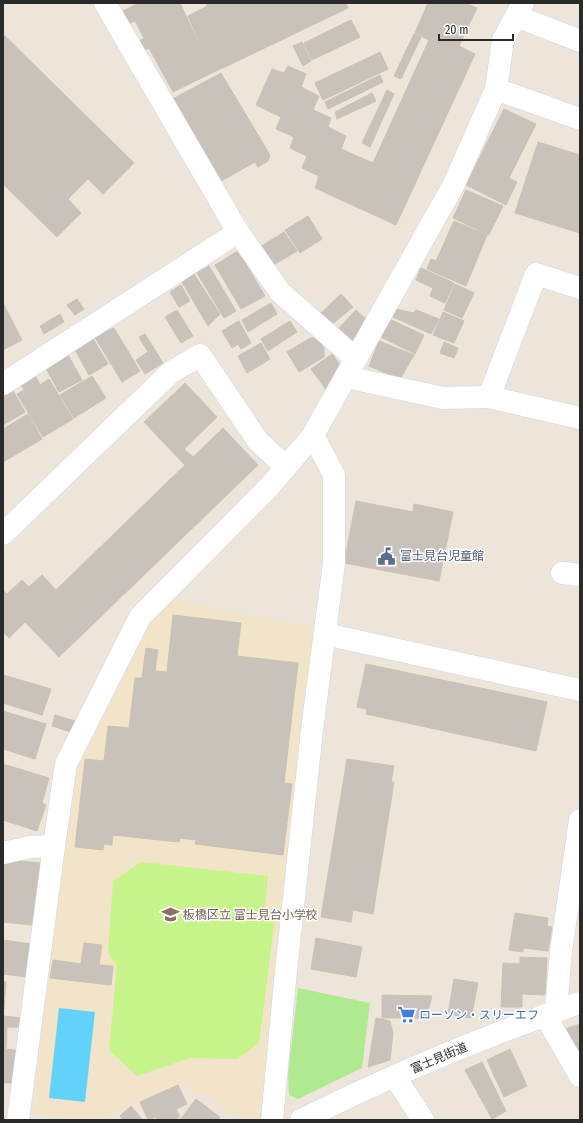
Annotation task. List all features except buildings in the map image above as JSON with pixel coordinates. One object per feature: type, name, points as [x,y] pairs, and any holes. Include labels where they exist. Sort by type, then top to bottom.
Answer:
[{"type":"street","points":[[105,3],[238,232],[280,292],[351,368],[443,398],[489,397],[580,418]]},
{"type":"street","points":[[18,1120],[66,764],[140,617],[270,486],[314,435],[453,186],[496,89],[503,40],[519,10],[580,41]]},
{"type":"street","points":[[496,89],[580,119]]},
{"type":"street","points":[[3,384],[238,232]]},
{"type":"street","points":[[489,397],[536,274],[580,288]]},
{"type":"street","points":[[3,534],[170,373],[200,355],[258,441],[286,467]]},
{"type":"street","points":[[272,1120],[312,730],[334,563],[334,475],[314,435]]},
{"type":"street","points":[[325,634],[580,690]]},
{"type":"street","points":[[580,820],[551,1013],[580,1076]]},
{"type":"street","points":[[3,853],[30,847],[54,846]]},
{"type":"street","name":"富士見街道","points":[[301,1120],[341,1100],[395,1077],[580,1002]]},
{"type":"street","points":[[395,1077],[423,1120]]},
{"type":"shaded area","name":"板橋区立 富士見台小学校","points":[[172,600],[318,627],[260,1120],[247,1120],[226,1112],[215,1100],[178,1084],[99,1120],[85,1120],[33,1114],[73,765],[148,622]]},
{"type":"green space","points":[[141,862],[268,876],[264,916],[275,918],[259,1043],[237,1059],[190,1058],[137,1076],[109,1050],[117,965],[108,953],[113,881]]},
{"type":"green space","points":[[298,988],[370,1003],[362,1068],[298,1099],[289,1095],[288,1075]]},
{"type":"water","points":[[59,1008],[95,1012],[85,1102],[49,1098]]},
{"type":"place","name":"富士見台児童館","points":[[387,556]]},
{"type":"place","name":"板橋区立 富士見台小学校","points":[[170,915]]},
{"type":"place","name":"ローソン・スリーエフ","points":[[406,1015]]}]
